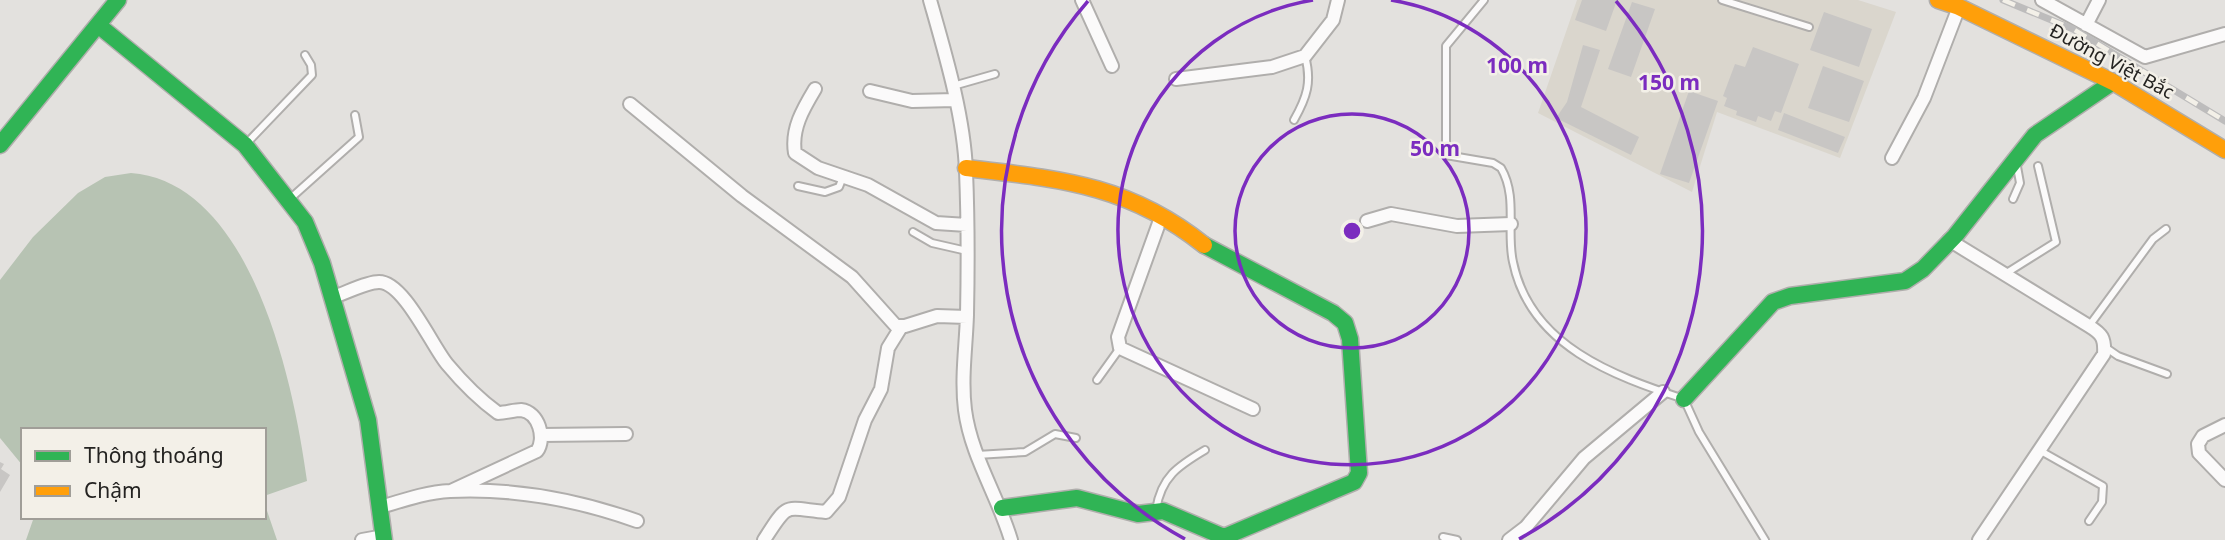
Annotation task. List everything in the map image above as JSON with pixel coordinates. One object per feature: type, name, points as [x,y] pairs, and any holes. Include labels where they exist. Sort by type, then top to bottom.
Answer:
[{"type":"street","points":[[0,145],[118,0]]},
{"type":"street","points":[[930,0],[962,131],[966,168],[967,317],[962,382],[965,413],[977,455],[1002,508],[1011,540]]},
{"type":"street","points":[[1082,0],[1112,66]]},
{"type":"street","points":[[1176,79],[1272,67],[1305,56],[1333,20],[1338,0]]},
{"type":"street","name":"Đường Việt Bắc","points":[[1938,0],[1959,7],[2113,82],[2225,150]]},
{"type":"street","points":[[2042,0],[2145,57],[2225,34]]},
{"type":"street","points":[[2086,25],[2099,0]]},
{"type":"street","points":[[1892,158],[1924,98],[1959,7]]},
{"type":"street","points":[[98,25],[245,145],[290,199],[305,222],[333,297],[368,420],[382,507],[384,538],[362,540]]},
{"type":"street","points":[[1684,399],[1773,302],[1790,296],[1905,281],[1923,268],[2039,133],[2113,82]]},
{"type":"street","points":[[815,89],[803,110],[793,138],[795,153],[818,168],[844,175],[936,223],[967,225]]},
{"type":"street","points":[[870,91],[912,101],[955,100]]},
{"type":"street","points":[[630,104],[742,195],[852,277],[896,326],[901,327],[937,316],[967,317]]},
{"type":"street","points":[[966,168],[1020,173],[1094,186],[1119,194],[1174,221],[1213,252],[1333,313],[1345,323],[1350,339],[1359,473],[1354,482],[1229,536],[1219,535],[1156,510],[1138,514],[1069,497],[1002,508]]},
{"type":"street","points":[[1367,221],[1391,214],[1457,226],[1511,224]]},
{"type":"street","points":[[1166,219],[1159,223],[1118,337],[1120,348],[1253,409]]},
{"type":"street","points":[[1949,240],[2102,334],[2105,346],[2104,354],[1979,540]]},
{"type":"street","points":[[333,297],[380,282],[392,286],[409,304],[431,343],[448,366],[480,398],[499,413],[520,410],[528,412],[542,435],[542,444],[537,451],[451,491]]},
{"type":"street","points":[[764,540],[783,511],[795,506],[826,512],[839,497],[865,420],[881,389],[888,348],[901,327]]},
{"type":"street","points":[[1509,540],[1525,527],[1584,458],[1664,392]]},
{"type":"street","points":[[2225,425],[2203,436],[2198,444],[2199,453],[2225,480]]},
{"type":"street","points":[[542,435],[626,434]]},
{"type":"street","points":[[382,507],[425,494],[451,491],[547,496],[596,506],[638,521]]},
{"type":"lane","points":[[1484,0],[1446,46],[1446,155],[1493,163],[1501,168],[1511,198],[1513,263],[1525,296],[1549,330],[1579,356],[1602,369],[1684,399],[1699,432],[1765,540]]},
{"type":"lane","points":[[1722,0],[1809,27]]},
{"type":"lane","points":[[245,145],[312,75],[313,69],[306,55]]},
{"type":"lane","points":[[1294,120],[1307,96],[1310,75],[1305,56]]},
{"type":"lane","points":[[951,86],[995,74]]},
{"type":"lane","points":[[290,199],[359,137],[355,115]]},
{"type":"lane","points":[[2013,199],[2020,183],[2015,158]]},
{"type":"lane","points":[[2006,274],[2056,242],[2038,166]]},
{"type":"lane","points":[[798,186],[825,192],[839,187],[844,175]]},
{"type":"lane","points":[[2089,326],[2152,239],[2166,229]]},
{"type":"lane","points":[[913,232],[932,243],[967,251]]},
{"type":"lane","points":[[2105,346],[2118,356],[2167,374]]},
{"type":"lane","points":[[1097,380],[1120,348]]},
{"type":"lane","points":[[977,455],[1025,452],[1055,434],[1076,438]]},
{"type":"lane","points":[[1156,510],[1159,491],[1168,474],[1205,450]]},
{"type":"lane","points":[[2039,450],[2103,486],[2102,502],[2089,521]]},
{"type":"lane","points":[[1443,537],[1457,540]]},
{"type":"shaded area","points":[[1577,0],[1858,0],[1896,12],[1840,158],[1717,112],[1692,192],[1538,113]]},
{"type":"green space","points":[[131,173],[173,185],[208,211],[236,249],[260,294],[278,343],[301,440],[307,481],[266,495],[266,428],[21,428],[21,464],[0,438],[0,280],[33,237],[78,193],[105,177]]},
{"type":"green space","points":[[266,508],[277,540],[26,540],[33,519],[266,519]]},
{"type":"building","points":[[1582,0],[1617,0],[1606,31],[1575,20]]},
{"type":"building","points":[[1632,2],[1655,9],[1631,77],[1608,69]]},
{"type":"building","points":[[1824,12],[1872,29],[1859,67],[1810,50]]},
{"type":"building","points":[[1583,45],[1600,50],[1581,107],[1639,137],[1631,155],[1556,118],[1567,102]]},
{"type":"building","points":[[1753,47],[1799,64],[1781,113],[1775,111],[1771,121],[1758,116],[1756,122],[1736,115],[1737,111],[1724,106],[1727,98],[1723,96],[1735,64],[1745,67]]},
{"type":"building","points":[[1823,66],[1864,81],[1849,122],[1808,108]]},
{"type":"building","points":[[1689,91],[1718,101],[1689,183],[1660,174]]},
{"type":"building","points":[[1784,113],[1845,137],[1838,153],[1778,130]]},
{"type":"building","points":[[0,462],[4,464],[1,469],[10,475],[0,492]]},
{"type":"railway","points":[[2003,0],[2073,29],[2225,121]]},
{"type":"traffic: fast","points":[[0,145],[118,0]]},
{"type":"traffic: fast","points":[[98,25],[245,145],[305,222],[322,263],[368,420],[384,540]]},
{"type":"traffic: fast","points":[[1684,399],[1773,302],[1790,296],[1905,281],[1923,269],[1955,236],[2035,135],[2113,82]]},
{"type":"traffic: fast","points":[[1002,508],[1077,498],[1138,514],[1163,511],[1224,537],[1354,482],[1359,473],[1350,339],[1345,323],[1333,313],[1204,245]]},
{"type":"traffic: slow","points":[[1938,0],[1959,7],[2113,82],[2225,150]]},
{"type":"traffic: slow","points":[[966,168],[1062,181],[1120,197],[1148,209],[1204,245]]}]
